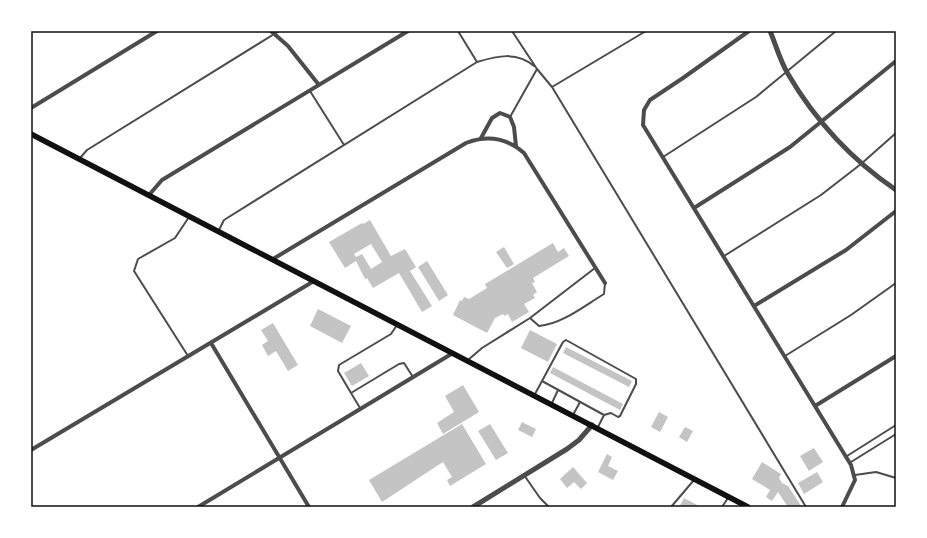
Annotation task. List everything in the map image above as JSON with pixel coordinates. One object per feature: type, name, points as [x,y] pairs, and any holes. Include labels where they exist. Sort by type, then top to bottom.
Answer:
[{"type":"main road","points":[[31,134],[748,507]]},
{"type":"street","points":[[31,108],[157,31]]},
{"type":"street","points":[[749,31],[650,100],[644,110],[643,125],[850,463],[855,475],[854,483],[842,507]]},
{"type":"street","points":[[770,31],[787,73],[822,122],[861,164],[896,190]]},
{"type":"street","points":[[273,32],[297,55],[319,85]]},
{"type":"street","points":[[149,195],[162,180],[405,32]]},
{"type":"street","points":[[694,208],[790,147],[896,61]]},
{"type":"street","points":[[481,138],[492,118],[500,114],[510,117],[514,127],[516,146]]},
{"type":"street","points":[[273,259],[466,142],[481,138],[490,138],[504,141],[516,146],[524,153],[605,283]]},
{"type":"street","points":[[754,306],[846,250],[896,211]]},
{"type":"street","points":[[31,450],[314,281]]},
{"type":"street","points":[[211,343],[309,507]]},
{"type":"street","points":[[198,507],[452,353]]},
{"type":"street","points":[[815,406],[896,356]]},
{"type":"street","points":[[473,507],[567,449],[579,440],[592,425]]},
{"type":"lane","points":[[80,159],[87,150],[273,32],[279,31]]},
{"type":"lane","points":[[458,31],[477,62]]},
{"type":"lane","points":[[512,31],[537,69],[552,87],[806,507]]},
{"type":"lane","points":[[552,87],[646,31]]},
{"type":"lane","points":[[662,157],[732,114],[787,73],[836,31]]},
{"type":"lane","points":[[218,231],[224,220],[477,62],[497,56],[512,56],[527,60],[537,69]]},
{"type":"lane","points":[[510,117],[537,69]]},
{"type":"lane","points":[[310,91],[344,145]]},
{"type":"lane","points":[[724,256],[815,199],[861,164],[896,133]]},
{"type":"lane","points":[[188,357],[166,319],[157,311],[134,271],[138,259],[175,238],[190,216]]},
{"type":"lane","points":[[467,360],[482,348],[530,318],[595,268]]},
{"type":"lane","points":[[530,318],[539,326],[549,325],[604,294],[605,283]]},
{"type":"lane","points":[[784,356],[851,315],[896,284]]},
{"type":"lane","points":[[360,409],[338,371],[339,365],[391,334],[397,324]]},
{"type":"lane","points":[[535,396],[563,342],[566,340],[636,379],[636,384],[620,416],[618,417],[611,413],[604,416],[598,428]]},
{"type":"lane","points":[[351,393],[399,364],[404,363],[413,377]]},
{"type":"lane","points":[[542,381],[604,416]]},
{"type":"lane","points":[[551,404],[558,390]]},
{"type":"lane","points":[[573,415],[580,402]]},
{"type":"lane","points":[[846,456],[896,425]]},
{"type":"lane","points":[[850,463],[896,434]]},
{"type":"lane","points":[[855,475],[876,472],[896,478]]},
{"type":"lane","points":[[524,475],[540,498],[550,507]]},
{"type":"lane","points":[[672,507],[695,479]]},
{"type":"lane","points":[[722,507],[728,497]]},
{"type":"building","points":[[370,220],[391,256],[405,249],[416,267],[410,271],[432,306],[422,312],[399,273],[373,288],[367,278],[365,279],[356,261],[345,268],[329,242],[362,223],[363,224]],"holes":[[[371,244],[382,262],[371,269],[362,254],[356,257],[354,254]]]},
{"type":"building","points":[[553,243],[558,252],[564,248],[569,256],[533,278],[535,282],[532,283],[537,292],[533,295],[535,298],[524,304],[529,312],[512,322],[508,314],[504,316],[503,314],[495,318],[487,333],[453,315],[460,300],[462,301],[464,297],[469,299],[487,288],[485,284]]},
{"type":"building","points":[[504,247],[514,264],[507,268],[496,252]]},
{"type":"building","points":[[427,261],[448,295],[439,301],[418,267]]},
{"type":"building","points":[[318,309],[351,326],[342,343],[310,326]]},
{"type":"building","points":[[273,323],[298,365],[288,371],[276,351],[268,356],[262,345],[268,341],[261,330]]},
{"type":"building","points":[[530,330],[557,344],[548,362],[521,348]]},
{"type":"building","points":[[566,347],[632,381],[629,387],[563,353]]},
{"type":"building","points":[[361,363],[369,376],[352,386],[344,373]]},
{"type":"building","points":[[553,367],[623,404],[620,410],[550,373]]},
{"type":"building","points":[[463,385],[479,412],[443,434],[437,423],[454,412],[445,396]]},
{"type":"building","points":[[659,412],[668,417],[660,432],[651,427]]},
{"type":"building","points":[[522,422],[536,429],[532,437],[518,430]]},
{"type":"building","points":[[462,424],[486,464],[450,486],[447,480],[452,477],[443,462],[382,502],[369,480]]},
{"type":"building","points":[[490,424],[508,453],[496,460],[478,431]]},
{"type":"building","points":[[685,427],[693,431],[687,442],[679,437]]},
{"type":"building","points":[[814,448],[823,462],[809,471],[800,456]]},
{"type":"building","points":[[607,454],[612,457],[608,466],[618,471],[613,480],[598,472]]},
{"type":"building","points":[[762,462],[781,474],[779,478],[782,483],[788,486],[802,507],[788,507],[778,492],[772,501],[766,497],[770,490],[752,479]]},
{"type":"building","points":[[573,467],[587,483],[581,489],[574,482],[567,488],[560,479]]},
{"type":"building","points":[[817,472],[823,482],[804,494],[798,483]]},
{"type":"building","points":[[684,498],[701,507],[679,507]]}]
